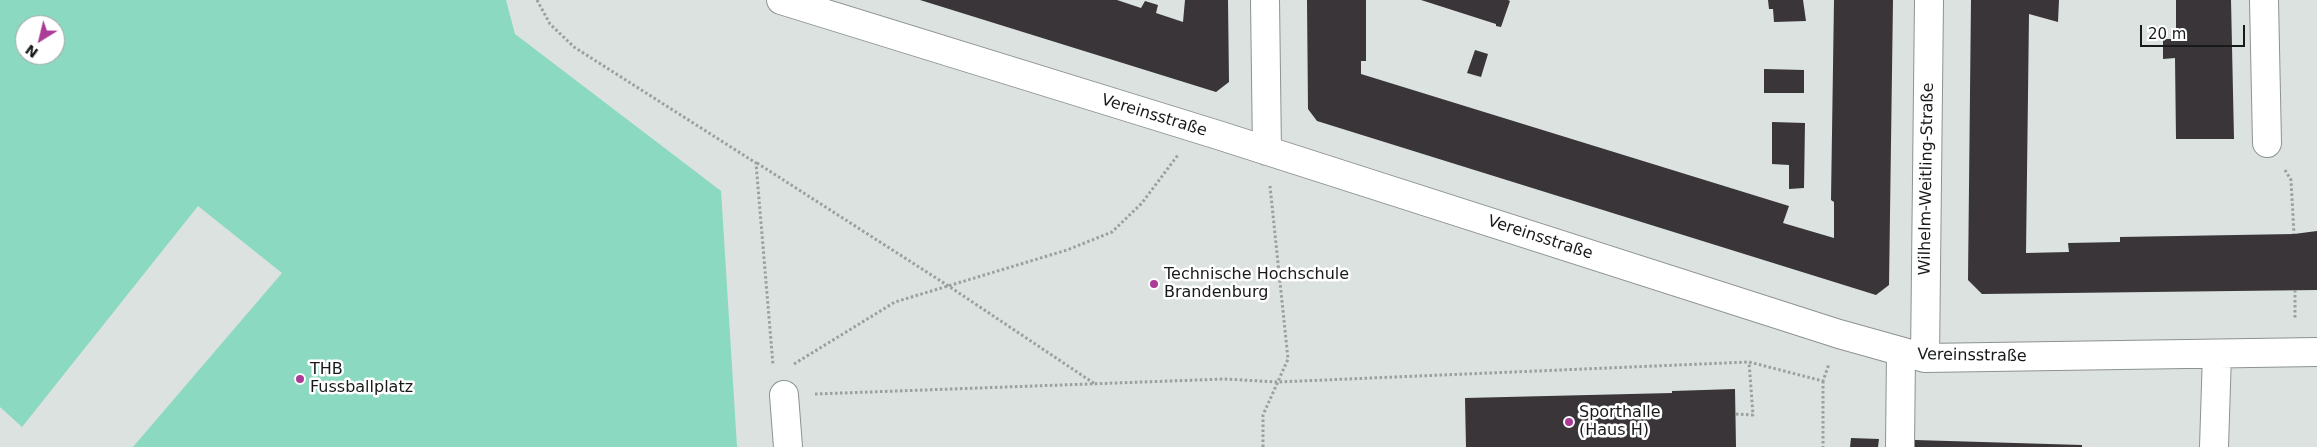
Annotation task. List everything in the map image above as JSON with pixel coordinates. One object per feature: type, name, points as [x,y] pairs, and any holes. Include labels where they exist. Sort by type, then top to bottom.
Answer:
[{"type":"street","name":"Vereinsstraße","points":[[781,0],[1198,129],[1913,356],[2317,352]]},
{"type":"street","points":[[1265,0],[1267,151]]},
{"type":"street","name":"Wilhelm-Weitling-Straße","points":[[1900,447],[1913,356],[1930,0]]},
{"type":"street","points":[[2264,0],[2267,143]]},
{"type":"street","points":[[2214,447],[2217,354]]},
{"type":"street","points":[[779,386],[788,447]]},
{"type":"path","points":[[537,0],[550,24],[574,47],[947,285],[1095,384]]},
{"type":"path","points":[[779,386],[895,302],[1067,250],[1112,232],[1142,203],[1198,129]]},
{"type":"path","points":[[2267,143],[2292,180],[2294,234]]},
{"type":"path","points":[[1263,447],[1263,415],[1288,359],[1267,151]]},
{"type":"path","points":[[756,163],[779,386]]},
{"type":"path","points":[[1823,447],[1823,381],[1839,334]]},
{"type":"path","points":[[779,386],[1095,384],[1225,379],[1277,382],[1749,362],[1823,381]]},
{"type":"path","points":[[1736,414],[1753,415],[1749,362]]},
{"type":"green space","points":[[0,0],[506,0],[515,34],[721,191],[737,447],[133,447],[282,273],[198,206],[22,427],[0,407]]},
{"type":"building","points":[[920,0],[1117,0],[1141,8],[1145,1],[1158,5],[1156,13],[1183,22],[1185,0],[1228,0],[1229,82],[1216,92]]},
{"type":"building","points":[[1307,0],[1366,0],[1366,61],[1361,61],[1361,74],[1789,206],[1783,223],[1834,238],[1834,202],[1831,200],[1834,0],[1893,0],[1889,285],[1876,295],[1317,121],[1308,109]]},
{"type":"building","points":[[1421,0],[1508,0],[1510,1],[1501,27]]},
{"type":"building","points":[[1768,0],[1803,0],[1806,21],[1774,22],[1773,9],[1769,9]]},
{"type":"building","points":[[1971,0],[2059,0],[2058,22],[2029,14],[2026,253],[2069,252],[2068,243],[2120,242],[2120,237],[2294,234],[2317,231],[2317,290],[1982,294],[1968,280]]},
{"type":"building","points":[[2176,0],[2231,0],[2234,139],[2176,139],[2175,58],[2163,59],[2163,39],[2176,39]]},
{"type":"building","points":[[1475,50],[1488,54],[1481,77],[1467,73]]},
{"type":"building","points":[[1764,69],[1804,70],[1804,93],[1764,93]]},
{"type":"building","points":[[1772,122],[1805,123],[1804,188],[1789,189],[1789,165],[1772,164]]},
{"type":"building","name":"Sporthalle (Haus H)","points":[[1735,389],[1736,447],[1466,447],[1465,398],[1672,393],[1672,391]]},
{"type":"building","points":[[1851,438],[1879,439],[1878,447],[1850,447]]},
{"type":"building","points":[[1915,440],[2082,445],[2082,447],[1915,447]]},
{"type":"place","name":"Technische Hochschule Brandenburg","points":[[1154,284]]},
{"type":"place","name":"THB Fussballplatz","points":[[300,379]]},
{"type":"place","name":"Sporthalle (Haus H)","points":[[1569,422]]}]
